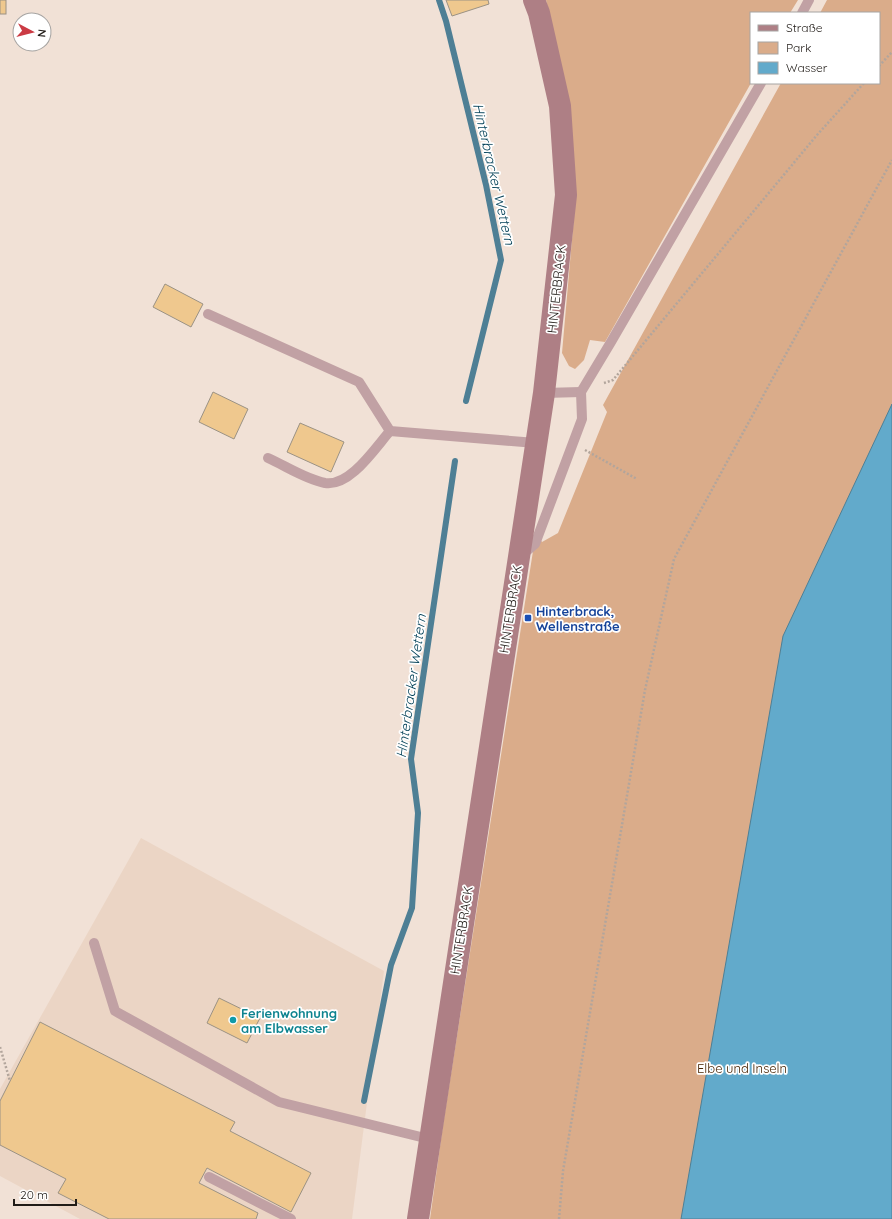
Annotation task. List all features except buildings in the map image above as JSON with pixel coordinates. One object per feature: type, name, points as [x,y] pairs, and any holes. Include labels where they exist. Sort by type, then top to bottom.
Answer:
[{"type":"street","name":"HINTERBRACK","points":[[418,1219],[428,1139],[544,393],[566,195],[560,106],[539,13],[534,0]]},
{"type":"lane","points":[[803,12],[809,0]]},
{"type":"lane","points":[[518,558],[535,544],[582,419],[581,392],[760,84]]},
{"type":"lane","points":[[208,314],[359,382],[390,431]]},
{"type":"lane","points":[[544,393],[581,392]]},
{"type":"lane","points":[[390,431],[536,443]]},
{"type":"lane","points":[[268,458],[319,481],[325,483],[338,482],[347,477],[360,466],[390,431]]},
{"type":"lane","points":[[94,943],[115,1011],[279,1102],[428,1139]]},
{"type":"lane","points":[[209,1176],[291,1219]]},
{"type":"path","points":[[880,65],[892,52]]},
{"type":"path","points":[[581,392],[613,380],[817,135],[863,84]]},
{"type":"path","points":[[559,1219],[562,1171],[644,697],[674,559],[892,160]]},
{"type":"path","points":[[590,452],[638,479]]},
{"type":"path","points":[[0,1047],[10,1081]]},
{"type":"shaded area","points":[[141,838],[384,971],[352,1219],[80,1219],[0,1176],[0,1089]]},
{"type":"green space","points":[[546,0],[798,0],[791,12],[750,12],[750,84],[605,342],[590,340],[584,360],[575,369],[569,366],[562,353],[576,194],[569,101]]},
{"type":"green space","name":"Elbe und Inseln","points":[[827,0],[892,0],[892,1219],[430,1219],[443,1125],[536,532],[542,542],[558,533],[607,412],[603,405],[780,84],[880,84],[880,12],[821,12]]},
{"type":"water","points":[[892,404],[892,1219],[681,1219],[783,636]]},
{"type":"waterway","name":"Hinterbracker Wettern","points":[[439,0],[446,21],[486,185],[501,260],[466,401]]},
{"type":"waterway","name":"Hinterbracker Wettern","points":[[364,1101],[391,965],[412,908],[418,813],[411,759],[455,461]]},
{"type":"place","name":"Hinterbrack, Wellenstraße","points":[[528,618]]},
{"type":"place","name":"Ferienwohnung am Elbwasser","points":[[233,1020]]}]
